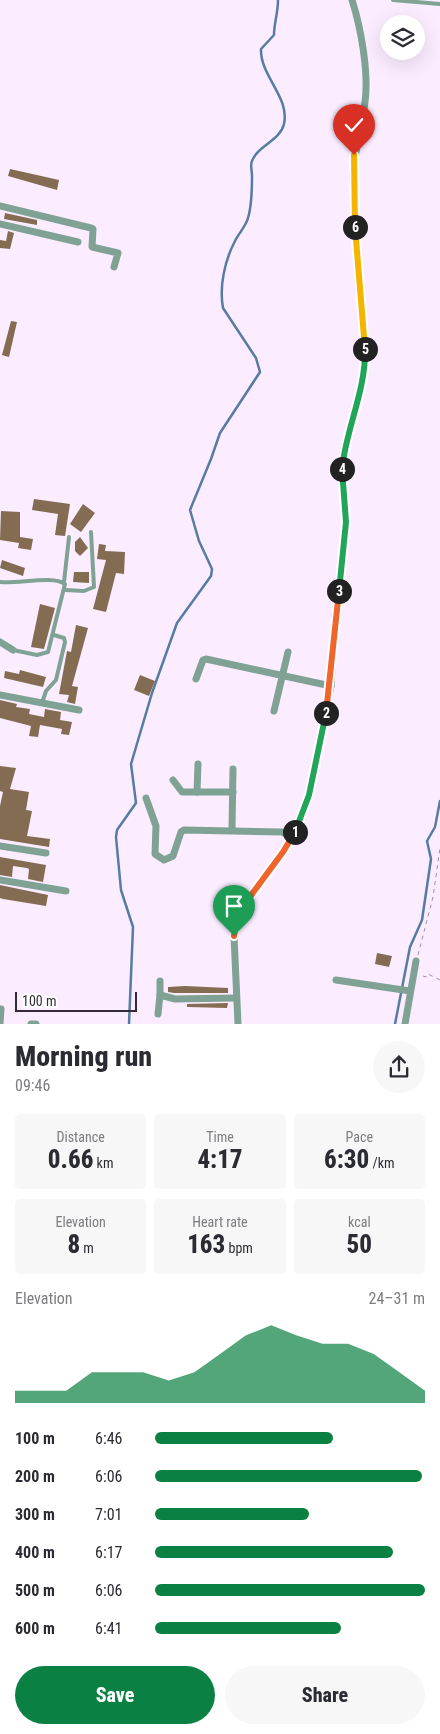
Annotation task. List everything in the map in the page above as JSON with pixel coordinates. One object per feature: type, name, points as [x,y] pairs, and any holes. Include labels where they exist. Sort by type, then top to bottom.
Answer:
[{"type":"street","points":[[238,1024],[234,936],[238,913],[293,838],[309,795],[331,686],[346,522],[342,469],[344,453],[365,368],[353,178],[354,155],[366,90],[365,67],[352,0]]},
{"type":"street","points":[[0,206],[93,229],[92,247],[118,253],[114,267]]},
{"type":"street","points":[[0,224],[78,242]]},
{"type":"street","points":[[0,642],[13,650]]},
{"type":"street","points":[[274,711],[288,652]]},
{"type":"street","points":[[196,678],[203,660],[206,659],[331,686]]},
{"type":"street","points":[[0,695],[79,710]]},
{"type":"street","points":[[197,792],[198,764]]},
{"type":"street","points":[[232,830],[233,769]]},
{"type":"street","points":[[173,780],[182,792],[232,792]]},
{"type":"street","points":[[146,798],[156,826],[155,854],[164,860],[173,856],[181,832],[184,830],[282,832],[293,838]]},
{"type":"street","points":[[0,846],[46,853]]},
{"type":"street","points":[[0,880],[66,892]]},
{"type":"street","points":[[405,1024],[416,961]]},
{"type":"street","points":[[336,980],[410,991]]},
{"type":"street","points":[[158,1014],[160,981]]},
{"type":"street","points":[[160,995],[175,999],[236,998]]},
{"type":"street","points":[[0,1024],[1,1009]]},
{"type":"lane","points":[[393,0],[440,4]]},
{"type":"lane","points":[[65,590],[90,591],[94,587],[91,532]]},
{"type":"lane","points":[[13,650],[37,655],[47,653],[54,635],[65,590],[64,582],[70,538]]},
{"type":"lane","points":[[0,582],[20,584],[48,579],[64,582]]},
{"type":"lane","points":[[42,703],[46,691],[56,680],[65,642],[64,638],[54,635]]},
{"type":"path","points":[[416,961],[434,897],[440,848]]},
{"type":"path","points":[[413,972],[440,980]]},
{"type":"building","points":[[10,169],[59,180],[57,190],[8,176]]},
{"type":"building","points":[[5,213],[37,220],[37,225],[4,219]]},
{"type":"building","points":[[8,231],[14,233],[10,249],[0,248],[0,240],[6,241]]},
{"type":"building","points":[[11,321],[17,322],[9,357],[2,355]]},
{"type":"building","points":[[34,499],[70,504],[65,536],[55,535],[58,514],[32,510]]},
{"type":"building","points":[[83,504],[95,513],[81,532],[70,524]]},
{"type":"building","points":[[1,511],[20,512],[20,537],[33,539],[31,550],[18,548],[19,543],[0,540]]},
{"type":"building","points":[[80,537],[88,548],[80,556],[75,551],[75,542]]},
{"type":"building","points":[[99,544],[106,545],[105,551],[125,552],[124,574],[116,573],[106,612],[93,609],[106,560],[97,559]]},
{"type":"building","points":[[2,560],[25,568],[23,576],[0,568]]},
{"type":"building","points":[[74,572],[89,572],[89,583],[73,582]]},
{"type":"building","points":[[40,604],[55,608],[44,649],[31,647]]},
{"type":"building","points":[[76,625],[88,628],[72,686],[78,687],[75,704],[67,702],[69,695],[59,694],[67,651],[71,652]]},
{"type":"building","points":[[20,670],[46,677],[43,687],[4,678],[5,671],[19,674]]},
{"type":"building","points":[[140,675],[155,681],[149,696],[134,690]]},
{"type":"building","points":[[0,700],[17,704],[16,707],[30,709],[29,714],[44,717],[45,709],[61,712],[60,720],[72,722],[69,735],[61,734],[62,729],[40,725],[38,737],[29,736],[31,726],[0,718]]},
{"type":"building","points":[[0,766],[16,768],[10,789],[29,792],[26,810],[32,811],[27,836],[50,839],[49,847],[0,839],[0,806],[3,792],[0,791]]},
{"type":"building","points":[[0,857],[46,865],[43,882],[28,879],[29,869],[27,868],[13,866],[12,877],[0,875]]},
{"type":"building","points":[[0,885],[48,895],[46,906],[0,898]]},
{"type":"building","points":[[377,953],[392,956],[389,967],[375,964]]},
{"type":"building","points":[[168,987],[228,988],[228,993],[174,993],[168,992]]},
{"type":"building","points":[[228,1003],[227,1008],[187,1007],[187,1004]]},
{"type":"waterway","points":[[129,1024],[133,927],[121,890],[117,830],[136,803],[131,764],[152,693],[177,623],[211,576],[212,569],[199,541],[190,510],[220,433],[260,372],[256,358],[223,308],[222,291],[228,256],[246,224],[249,213],[252,192],[252,161],[259,151],[278,135],[284,124],[285,114],[283,105],[265,68],[261,49],[274,35],[278,0]]},
{"type":"waterway","points":[[395,1024],[410,947],[422,920],[431,859],[427,841],[435,827],[440,801]]},
{"type":"route","points":[[234,936],[238,913],[293,838],[309,795],[331,686],[336,616],[345,544],[346,522],[342,469],[344,453],[358,403],[365,368],[361,295],[357,270],[353,178],[354,155]]}]
